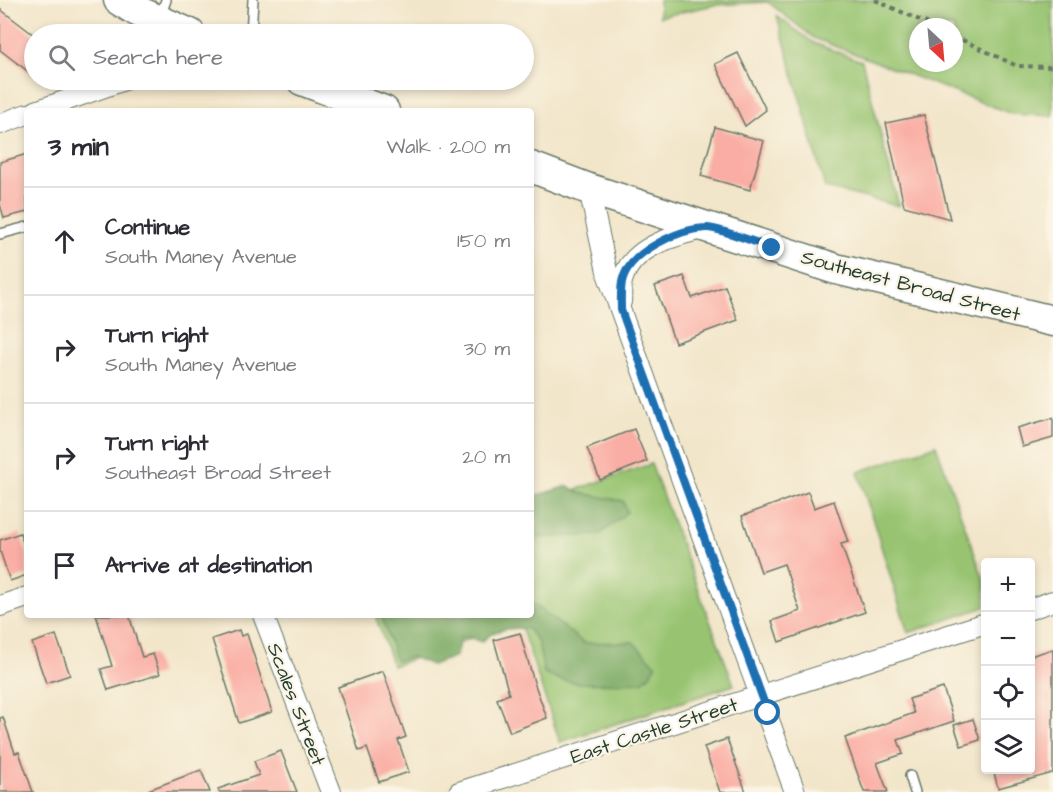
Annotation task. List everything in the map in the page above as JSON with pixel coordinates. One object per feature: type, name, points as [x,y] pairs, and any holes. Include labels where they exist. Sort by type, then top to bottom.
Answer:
[{"type":"main road","points":[[119,0],[137,11],[162,10],[178,24]]},
{"type":"main road","points":[[328,90],[376,108]]},
{"type":"main road","name":"Southeast Broad Street","points":[[534,168],[589,189],[836,268],[1053,321]]},
{"type":"street","points":[[45,108],[96,90]]},
{"type":"street","points":[[0,124],[24,115]]},
{"type":"street","points":[[589,189],[608,276],[795,792]]},
{"type":"street","points":[[621,310],[622,280],[631,262],[643,251],[663,241],[708,228]]},
{"type":"street","points":[[0,606],[24,598]]},
{"type":"street","points":[[1035,607],[1053,601]]},
{"type":"street","name":"Scales Street","points":[[264,618],[331,792]]},
{"type":"street","name":"East Castle Street","points":[[459,792],[981,625]]},
{"type":"lane","points":[[252,24],[253,0]]},
{"type":"lane","points":[[0,234],[24,228]]},
{"type":"lane","points":[[910,777],[915,792]]},
{"type":"path","points":[[875,0],[914,18]]},
{"type":"path","points":[[963,40],[1017,66],[1053,67]]},
{"type":"green space","points":[[659,0],[1053,0],[1053,116],[1012,114],[814,38],[768,2],[714,5],[659,17]]},
{"type":"green space","points":[[777,16],[814,43],[862,61],[899,206],[825,188]]},
{"type":"green space","points":[[936,445],[981,572],[981,608],[908,633],[858,472]]},
{"type":"green space","points":[[651,464],[734,685],[560,742],[519,621],[393,666],[376,618],[534,618],[534,504]]},
{"type":"green space","points":[[568,486],[580,493],[623,501],[627,512],[599,535],[534,538],[534,496]]},
{"type":"green space","points":[[534,604],[584,643],[633,642],[656,665],[642,682],[592,684],[555,678],[544,673],[538,642],[528,629],[522,628],[497,632],[482,642],[472,638],[460,638],[456,656],[432,665],[412,657],[396,661],[382,618],[534,618]]},
{"type":"building","points":[[0,9],[24,27],[24,68],[0,50]]},
{"type":"building","points":[[738,53],[766,110],[745,126],[715,64]]},
{"type":"building","points":[[924,115],[950,219],[904,206],[886,123]]},
{"type":"building","points":[[715,127],[764,141],[750,190],[701,176]]},
{"type":"building","points":[[24,155],[24,213],[4,218],[0,204],[0,162]]},
{"type":"building","points":[[684,276],[692,298],[725,286],[738,320],[675,343],[655,286]]},
{"type":"building","points":[[1053,418],[1053,438],[1022,447],[1017,428]]},
{"type":"building","points":[[634,429],[647,461],[600,480],[587,448]]},
{"type":"building","points":[[808,492],[814,508],[834,501],[848,542],[841,544],[865,612],[779,642],[772,621],[800,611],[784,564],[761,572],[742,516]]},
{"type":"building","points":[[20,533],[24,545],[24,576],[10,581],[0,551],[0,540]]},
{"type":"building","points":[[97,618],[130,618],[142,657],[153,654],[160,674],[108,690],[101,669],[112,666]]},
{"type":"building","points":[[239,630],[241,636],[247,634],[272,712],[239,723],[212,639]]},
{"type":"building","points":[[520,633],[547,718],[510,732],[497,699],[509,694],[494,640]]},
{"type":"building","points":[[56,635],[70,675],[46,683],[32,643]]},
{"type":"building","points":[[1053,649],[1053,773],[998,788],[994,774],[1035,774],[1035,654]]},
{"type":"building","points":[[383,671],[406,737],[398,740],[409,772],[379,782],[367,748],[359,751],[338,687]]},
{"type":"building","points":[[943,688],[954,721],[898,740],[903,754],[877,763],[888,792],[864,792],[845,738],[914,713],[909,699]]},
{"type":"building","points":[[3,717],[15,753],[19,752],[33,792],[0,792],[0,718]]},
{"type":"building","points":[[973,719],[980,740],[961,746],[954,725]]},
{"type":"building","points":[[727,739],[746,792],[720,792],[704,747]]},
{"type":"building","points":[[281,751],[297,792],[219,792],[218,789],[259,775],[254,761]]},
{"type":"building","points":[[201,770],[210,792],[148,792],[148,790]]},
{"type":"route","points":[[768,713],[621,310],[622,280],[631,262],[643,251],[663,241],[708,228],[772,248]]}]
